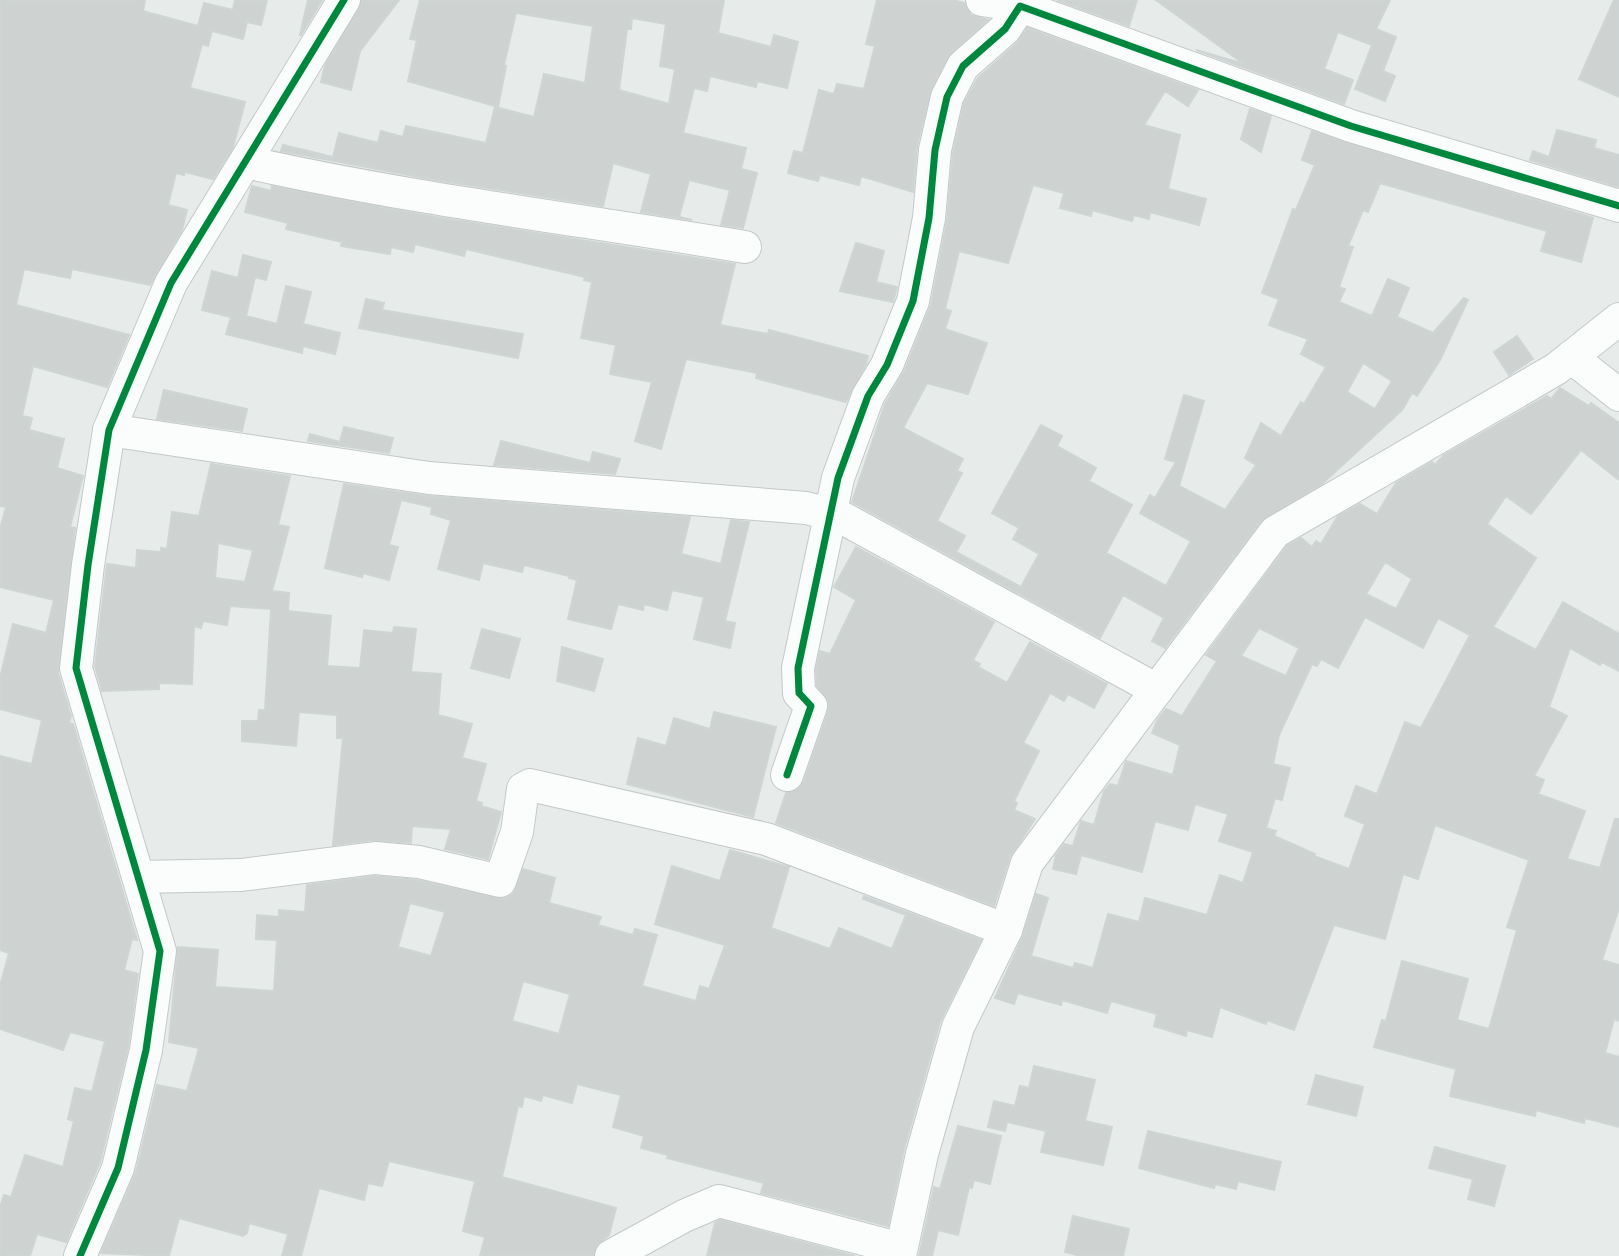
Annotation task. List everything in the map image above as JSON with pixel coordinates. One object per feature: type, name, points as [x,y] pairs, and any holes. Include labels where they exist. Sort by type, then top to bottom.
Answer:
[{"type":"street","points":[[80,1256],[118,1168],[146,1050],[160,951],[76,668],[88,565],[109,430],[171,283],[344,0]]},
{"type":"street","points":[[982,0],[1024,3],[1350,126],[1619,206]]},
{"type":"street","points":[[787,775],[811,706],[799,693],[798,668],[838,478],[868,396],[887,365],[914,301],[929,218],[934,150],[947,97],[963,66],[1005,29],[1024,3]]},
{"type":"street","points":[[246,162],[358,187],[505,207],[745,247]]},
{"type":"street","points":[[611,1256],[684,1216],[719,1201],[901,1252],[922,1154],[958,1027],[1006,930],[1027,863],[1275,532],[1556,369],[1619,319]]},
{"type":"street","points":[[1571,357],[1619,395]]},
{"type":"street","points":[[109,430],[429,478],[806,508],[831,514],[1157,690]]},
{"type":"street","points":[[139,877],[241,874],[375,858],[419,862],[500,881],[517,832],[523,789],[530,785],[766,839],[1006,930]]},
{"type":"building","points":[[0,0],[145,0],[143,11],[198,26],[204,3],[233,10],[235,0],[267,0],[261,25],[247,22],[243,39],[212,31],[208,46],[202,44],[190,88],[245,102],[233,147],[213,179],[185,172],[184,175],[176,173],[168,205],[187,210],[182,230],[150,285],[72,269],[70,278],[24,269],[16,305],[129,335],[107,387],[33,366],[22,416],[32,418],[29,430],[64,439],[57,468],[83,476],[70,527],[75,528],[58,673],[71,716],[69,723],[73,724],[137,940],[132,939],[124,970],[138,974],[128,1047],[100,1162],[66,1242],[37,1234],[30,1256],[0,1256],[0,1207],[4,1195],[11,1197],[25,1155],[63,1167],[74,1121],[68,1119],[75,1088],[92,1092],[105,1041],[70,1032],[63,1050],[0,1029],[0,986],[9,953],[0,950],[0,756],[32,764],[42,720],[0,709],[0,678],[13,624],[46,633],[54,600],[0,587],[0,529],[6,507],[0,506]]},
{"type":"building","points":[[308,0],[322,0],[300,35]]},
{"type":"building","points":[[362,0],[399,0],[360,51],[351,90],[321,82],[325,66]]},
{"type":"building","points":[[420,0],[724,0],[718,33],[771,47],[774,35],[798,42],[787,88],[757,81],[756,87],[710,76],[707,91],[694,88],[683,133],[746,148],[741,169],[757,173],[743,228],[721,225],[730,190],[689,180],[679,217],[692,220],[641,212],[651,174],[613,163],[603,206],[435,180],[281,151],[283,145],[333,157],[339,133],[378,143],[381,131],[403,137],[406,126],[486,143],[495,107],[534,117],[544,74],[585,83],[593,26],[516,13],[498,107],[408,81],[417,40],[410,39]],"holes":[[[632,18],[666,24],[660,66],[675,69],[669,104],[619,90],[627,29],[631,29]]]},
{"type":"building","points":[[877,0],[953,0],[964,3],[971,15],[988,20],[951,53],[931,89],[917,146],[913,192],[861,176],[859,185],[820,175],[818,181],[788,173],[794,151],[803,153],[819,90],[834,94],[837,84],[864,89],[875,46],[866,44]]},
{"type":"building","points":[[1057,0],[1137,0],[1129,26]]},
{"type":"building","points":[[1156,0],[1390,0],[1376,29],[1396,37],[1383,71],[1395,76],[1385,101],[1355,89],[1372,45],[1338,32],[1324,69],[1353,80],[1344,104],[1196,50],[1244,64]]},
{"type":"building","points":[[1614,0],[1619,0],[1619,97],[1579,79]]},
{"type":"building","points":[[1027,28],[1198,90],[1188,106],[1165,91],[1144,125],[1180,135],[1168,189],[1206,199],[1199,225],[1150,212],[1149,219],[1134,215],[1132,221],[1092,210],[1091,216],[1060,208],[1064,193],[1033,185],[1008,263],[959,251],[945,309],[951,311],[945,329],[987,343],[968,394],[927,383],[903,428],[963,459],[957,471],[962,473],[937,521],[965,536],[956,552],[1021,587],[1039,554],[1013,539],[1019,528],[992,513],[1041,425],[1062,436],[1057,446],[1096,468],[1089,481],[1132,505],[1106,553],[1166,586],[1191,541],[1140,513],[1150,495],[1155,498],[1176,462],[1165,459],[1184,395],[1204,401],[1179,486],[1225,510],[1256,465],[1245,458],[1261,423],[1281,436],[1301,402],[1304,404],[1326,367],[1301,354],[1308,339],[1269,325],[1279,299],[1262,293],[1293,209],[1296,210],[1315,165],[1302,160],[1312,131],[1593,218],[1581,262],[1541,251],[1547,231],[1380,183],[1368,212],[1363,210],[1348,246],[1353,247],[1339,287],[1345,289],[1339,302],[1372,316],[1388,279],[1409,288],[1397,317],[1433,333],[1464,298],[1468,300],[1440,360],[1417,396],[1412,393],[1402,410],[1322,484],[1261,521],[1165,648],[1152,641],[1164,618],[1123,595],[1100,638],[852,502],[885,404],[904,372],[931,305],[947,221],[953,153],[964,103],[978,78],[1017,43]],"holes":[[[1363,363],[1392,381],[1375,409],[1347,392]]]},
{"type":"building","points":[[1250,109],[1271,116],[1261,152],[1241,139]]},
{"type":"building","points":[[1557,130],[1596,140],[1594,148],[1619,155],[1619,187],[1530,160],[1533,151],[1549,157]]},
{"type":"building","points":[[252,186],[271,191],[272,186],[429,216],[735,264],[720,325],[768,334],[769,330],[868,356],[866,364],[846,402],[756,378],[757,373],[686,359],[661,449],[635,441],[652,382],[610,374],[616,345],[581,338],[592,282],[584,280],[585,277],[466,249],[464,256],[415,244],[413,252],[391,247],[390,254],[341,246],[342,242],[286,229],[288,223],[245,212]]},
{"type":"building","points":[[856,243],[884,251],[876,282],[897,287],[893,302],[840,291]]},
{"type":"building","points":[[243,255],[271,262],[266,280],[255,277],[246,316],[277,324],[286,286],[311,292],[303,324],[340,333],[335,354],[303,346],[302,353],[226,334],[231,317],[202,310],[212,271],[238,278]]},
{"type":"building","points":[[366,299],[384,303],[382,310],[523,334],[518,358],[359,328]]},
{"type":"building","points":[[1517,336],[1533,359],[1509,375],[1494,352]]},
{"type":"building","points":[[1560,388],[1589,406],[1591,403],[1619,423],[1619,480],[1581,450],[1531,514],[1506,496],[1487,524],[1536,558],[1493,627],[1536,650],[1563,602],[1619,634],[1619,671],[1602,662],[1600,665],[1570,648],[1549,707],[1567,716],[1534,776],[1544,780],[1538,794],[1585,811],[1567,859],[1600,868],[1615,819],[1619,819],[1619,908],[1602,960],[1619,965],[1619,1021],[1614,1019],[1605,1053],[1619,1057],[1619,1127],[1585,1118],[1584,1123],[1536,1110],[1535,1116],[1450,1096],[1456,1069],[1374,1047],[1382,1020],[1386,1021],[1402,961],[1468,979],[1457,1020],[1489,1029],[1517,930],[1507,927],[1529,860],[1435,825],[1418,879],[1403,874],[1385,939],[1334,925],[1294,1030],[1267,1020],[1266,1024],[1220,1007],[1212,1037],[1187,1030],[1186,1036],[1154,1026],[1157,1014],[1111,1001],[1107,1013],[1062,1000],[1061,1005],[1018,993],[1014,1004],[995,998],[1023,936],[1036,894],[1048,898],[1031,956],[1073,968],[1075,963],[1093,968],[1108,914],[1139,922],[1145,898],[1207,915],[1220,875],[1243,883],[1253,852],[1219,841],[1228,814],[1195,804],[1188,830],[1155,821],[1142,872],[1081,855],[1076,874],[1053,869],[1056,855],[1064,844],[1073,846],[1081,821],[1094,825],[1104,791],[1110,784],[1118,786],[1126,761],[1173,775],[1180,745],[1152,733],[1158,719],[1166,709],[1182,716],[1217,661],[1206,655],[1287,546],[1301,538],[1312,547],[1316,541],[1321,544],[1338,516],[1360,504],[1377,514],[1396,483],[1432,462],[1435,465],[1444,455],[1547,396],[1551,399]],"holes":[[[1385,562],[1412,579],[1396,609],[1366,594]],[[1365,617],[1423,648],[1438,618],[1470,635],[1421,728],[1405,722],[1377,794],[1356,786],[1345,816],[1365,824],[1349,869],[1314,856],[1315,854],[1274,836],[1276,831],[1266,828],[1275,798],[1282,800],[1290,768],[1273,764],[1279,735],[1312,664],[1317,666],[1321,659],[1338,668]],[[1259,628],[1299,648],[1286,676],[1241,656]]]},
{"type":"building","points":[[164,390],[247,409],[242,431],[157,419]]},
{"type":"building","points":[[344,427],[393,438],[389,453],[308,441],[310,434],[340,442]]},
{"type":"building","points":[[501,441],[590,463],[593,452],[620,459],[615,474],[494,465]]},
{"type":"building","points":[[211,464],[290,476],[278,525],[289,527],[272,591],[289,593],[288,611],[331,616],[327,666],[360,668],[364,630],[393,633],[394,627],[416,629],[411,672],[441,674],[438,715],[472,724],[462,758],[486,764],[476,801],[482,803],[481,806],[501,812],[488,859],[445,849],[451,829],[412,826],[411,843],[373,840],[333,845],[343,738],[337,738],[337,715],[299,712],[296,746],[242,741],[242,721],[258,721],[259,710],[265,710],[271,609],[230,606],[227,625],[203,621],[201,628],[194,626],[192,684],[159,683],[159,689],[102,691],[95,666],[107,564],[136,568],[137,550],[161,552],[161,548],[167,549],[172,512],[199,516]],"holes":[[[218,543],[253,550],[245,582],[215,578]]]},
{"type":"building","points":[[344,484],[428,496],[690,517],[681,554],[721,564],[731,520],[749,522],[725,621],[735,623],[730,648],[694,639],[704,597],[672,590],[667,610],[644,604],[643,610],[618,604],[611,629],[568,619],[577,580],[569,576],[524,565],[522,572],[483,563],[479,580],[438,569],[451,520],[431,514],[432,507],[401,500],[389,545],[398,547],[389,580],[325,568]]},
{"type":"building","points":[[856,547],[994,622],[973,660],[980,664],[978,667],[1007,683],[1030,642],[1107,684],[1094,708],[1068,694],[1064,701],[1050,693],[1023,743],[1039,751],[1014,801],[1017,803],[1014,810],[1035,819],[1010,857],[994,906],[776,823],[786,793],[798,789],[804,781],[828,712],[829,702],[817,686],[816,670],[820,651],[830,654],[856,600],[834,587]]},
{"type":"building","points":[[482,629],[520,639],[509,678],[471,668]]},
{"type":"building","points":[[562,647],[603,659],[594,691],[557,681]]},
{"type":"building","points":[[714,712],[776,727],[753,817],[627,784],[638,738],[666,746],[674,718],[710,729]]},
{"type":"building","points":[[730,850],[789,867],[771,928],[830,949],[839,928],[892,949],[906,915],[863,899],[864,896],[981,940],[940,1022],[904,1149],[888,1226],[761,1193],[764,1183],[667,1158],[668,1155],[641,1148],[644,1136],[613,1127],[621,1095],[577,1084],[572,1103],[543,1095],[541,1101],[524,1096],[522,1107],[518,1106],[502,1177],[616,1208],[609,1235],[596,1246],[593,1256],[480,1256],[485,1237],[463,1231],[475,1181],[389,1161],[382,1186],[368,1183],[364,1200],[319,1188],[301,1256],[282,1256],[288,1234],[249,1223],[247,1233],[243,1236],[179,1218],[169,1256],[101,1253],[136,1172],[157,1085],[187,1091],[199,1048],[169,1042],[178,947],[218,950],[215,987],[274,991],[277,940],[256,939],[257,915],[279,917],[279,910],[305,912],[307,885],[375,876],[416,880],[504,899],[513,894],[523,869],[555,878],[549,903],[601,917],[598,925],[633,935],[635,929],[657,935],[642,986],[696,1001],[700,986],[709,989],[725,945],[655,924],[672,866],[720,881]],"holes":[[[410,903],[445,912],[431,956],[398,947]],[[523,981],[570,994],[559,1034],[512,1021]]]},
{"type":"building","points":[[1034,1066],[1095,1080],[1085,1121],[1112,1127],[1103,1165],[1041,1152],[1046,1131],[1007,1122],[1005,1131],[988,1127],[994,1101],[1015,1106],[1020,1086],[1029,1088]]},
{"type":"building","points":[[1316,1075],[1363,1087],[1356,1116],[1308,1104]]},
{"type":"building","points":[[958,1126],[1001,1136],[990,1184],[974,1180],[972,1188],[969,1187],[958,1235],[938,1230],[932,1256],[919,1256],[934,1187],[940,1189]]},
{"type":"building","points":[[1148,1131],[1281,1162],[1274,1190],[1238,1181],[1236,1189],[1215,1184],[1214,1188],[1139,1168]]},
{"type":"building","points":[[1435,1147],[1505,1166],[1494,1206],[1468,1199],[1473,1179],[1429,1168]]},
{"type":"building","points":[[1073,1216],[1129,1229],[1123,1256],[1081,1256],[1065,1252]]},
{"type":"building","points":[[720,1220],[855,1256],[707,1256],[715,1223]]},
{"type":"cycle path","points":[[80,1256],[118,1168],[146,1050],[160,951],[76,668],[88,565],[109,430],[171,283],[344,0]]},
{"type":"cycle path","points":[[787,775],[811,706],[799,693],[798,668],[838,478],[868,396],[887,365],[913,301],[929,218],[935,150],[947,97],[963,66],[1005,29],[1020,6],[1351,126],[1619,206]]}]
